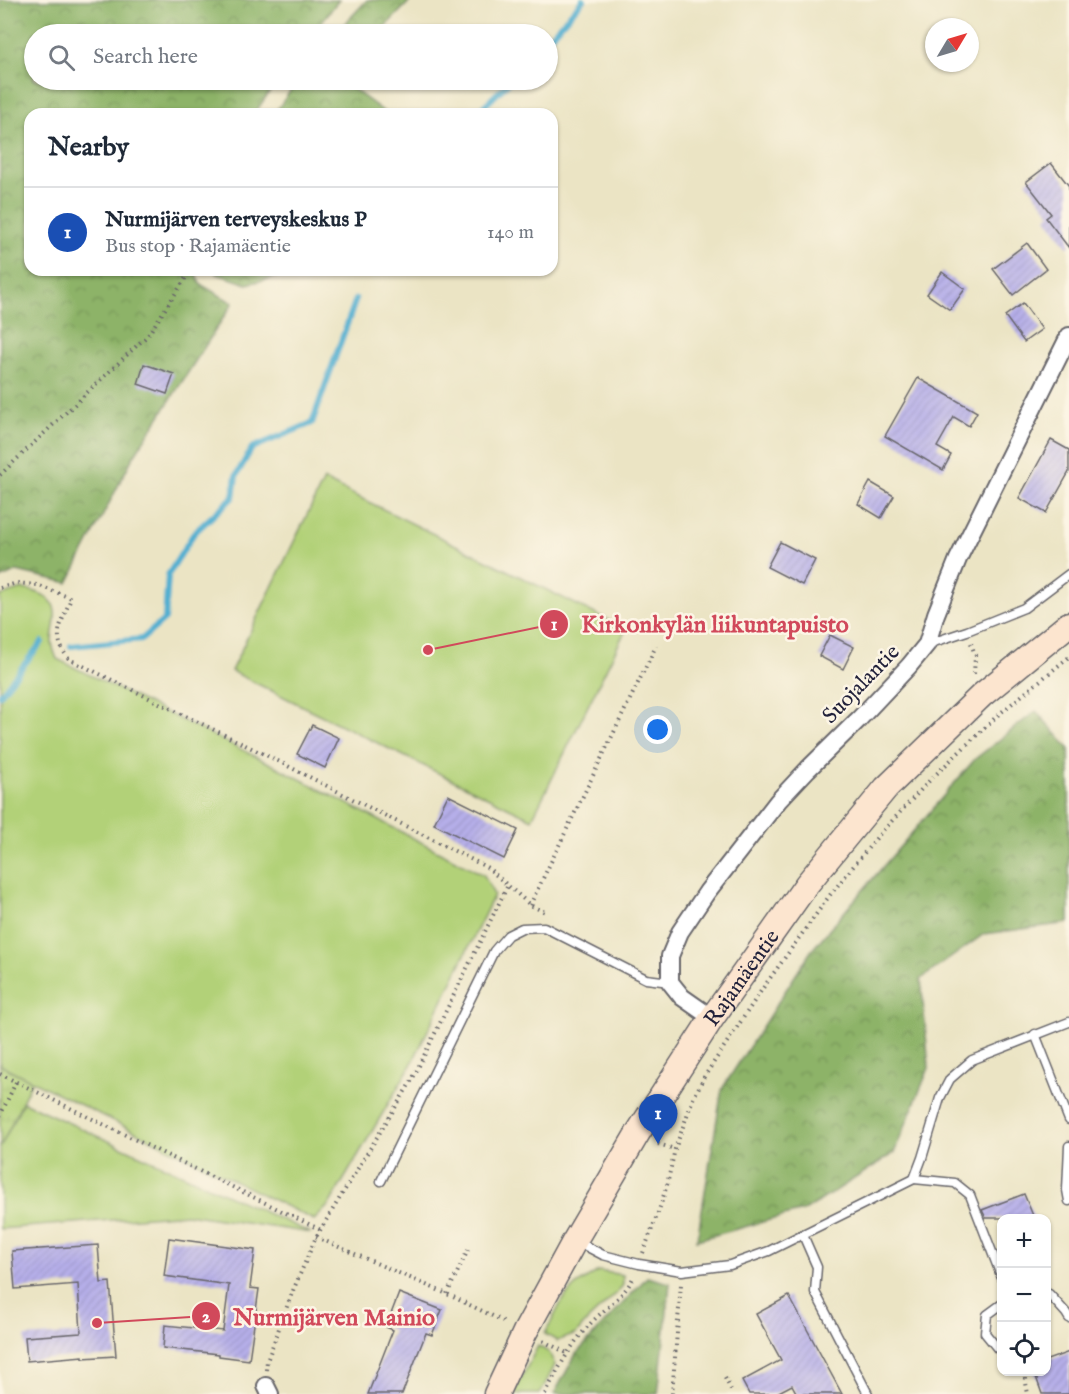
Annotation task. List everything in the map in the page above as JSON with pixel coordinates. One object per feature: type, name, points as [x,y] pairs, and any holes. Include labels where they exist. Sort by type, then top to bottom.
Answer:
[{"type":"main road","name":"Rajamäentie","points":[[496,1394],[525,1332],[575,1240],[639,1131],[712,1018],[807,884],[886,788],[982,695],[1069,624]]},
{"type":"street","name":"Suojalantie","points":[[670,982],[670,956],[680,932],[707,892],[778,801],[808,768],[859,719],[927,644],[936,614],[958,559],[1069,336]]},
{"type":"street","points":[[670,982],[682,998],[712,1018]]},
{"type":"lane","points":[[927,644],[1024,608],[1069,574]]},
{"type":"lane","points":[[381,1181],[494,951],[508,935],[522,927],[544,927],[646,979],[670,982]]},
{"type":"lane","points":[[914,1179],[940,1098],[950,1079],[972,1060],[1069,1022]]},
{"type":"lane","points":[[1035,1034],[1069,1120]]},
{"type":"lane","points":[[1069,1146],[1067,1190],[1069,1201]]},
{"type":"lane","points":[[575,1240],[603,1256],[682,1271],[730,1265],[769,1251],[914,1179],[955,1183],[970,1195],[998,1268]]},
{"type":"lane","points":[[803,1235],[817,1267],[815,1292],[868,1394]]},
{"type":"lane","points":[[1051,1296],[1069,1318]]},
{"type":"lane","points":[[997,1308],[987,1315],[985,1333],[997,1348]]},
{"type":"path","points":[[0,475],[148,334],[187,276]]},
{"type":"path","points":[[0,588],[17,583],[38,585],[71,598],[58,638],[61,649],[69,659],[278,761],[488,868],[530,905],[551,915]]},
{"type":"path","points":[[530,905],[656,646]]},
{"type":"path","points":[[545,1394],[567,1353],[590,1324],[629,1287],[667,1185],[675,1149],[690,1107],[704,1077],[763,988],[830,895],[878,836],[931,779],[998,715],[1069,657]]},
{"type":"path","points":[[268,1390],[267,1361],[316,1237],[412,1080],[508,885]]},
{"type":"path","points":[[0,1074],[321,1230]]},
{"type":"path","points":[[0,1116],[16,1082]]},
{"type":"path","points":[[658,1144],[675,1149]]},
{"type":"path","points":[[316,1237],[447,1294],[567,1353]]},
{"type":"path","points":[[447,1294],[468,1250]]},
{"type":"path","points":[[672,1394],[682,1271]]},
{"type":"path","points":[[1026,1376],[1028,1394]]},
{"type":"path","points":[[725,1378],[733,1394]]},
{"type":"green space","points":[[0,0],[339,0],[320,24],[24,24],[24,90],[271,90],[258,108],[24,108],[24,276],[197,276],[200,284],[233,303],[132,459],[68,583],[17,571],[0,579]]},
{"type":"green space","points":[[367,0],[411,0],[388,24],[344,24]]},
{"type":"green space","points":[[291,90],[355,90],[379,108],[278,108]]},
{"type":"green space","points":[[223,276],[282,276],[247,284]]},
{"type":"green space","points":[[324,480],[626,629],[532,819],[231,671]]},
{"type":"green space","points":[[23,589],[43,595],[54,606],[52,643],[57,659],[277,767],[484,875],[494,895],[411,1065],[329,1205],[314,1220],[0,1065],[0,596]]},
{"type":"green space","points":[[1036,711],[1069,748],[1069,923],[984,934],[921,979],[929,1068],[894,1153],[806,1210],[697,1240],[722,1089],[811,951],[975,759]]},
{"type":"green space","points":[[0,1065],[32,1081],[0,1148]]},
{"type":"green space","points":[[23,1102],[311,1233],[187,1214],[0,1229],[0,1148]]},
{"type":"green space","points":[[598,1271],[623,1275],[623,1285],[617,1293],[576,1334],[557,1341],[545,1334],[563,1299],[575,1286]]},
{"type":"green space","points":[[647,1277],[670,1283],[658,1394],[554,1394],[576,1354]]},
{"type":"green space","points":[[538,1346],[549,1352],[555,1365],[540,1394],[513,1394]]},
{"type":"building","points":[[1051,163],[1069,186],[1069,248],[1046,218],[1051,214],[1026,182]]},
{"type":"building","points":[[1027,243],[1046,269],[1013,295],[993,269]]},
{"type":"building","points":[[942,272],[965,289],[950,310],[927,294]]},
{"type":"building","points":[[1023,303],[1042,329],[1024,342],[1005,316]]},
{"type":"building","points":[[144,364],[174,374],[167,394],[138,384]]},
{"type":"building","points":[[918,378],[977,412],[969,426],[954,417],[937,447],[951,455],[943,470],[885,436]]},
{"type":"building","points":[[1051,440],[1069,450],[1069,472],[1046,513],[1019,498]]},
{"type":"building","points":[[870,482],[894,496],[881,518],[858,504]]},
{"type":"building","points":[[780,542],[815,560],[802,585],[767,567]]},
{"type":"building","points":[[830,635],[854,647],[843,669],[819,656]]},
{"type":"building","points":[[312,725],[339,738],[325,768],[297,754]]},
{"type":"building","points":[[448,795],[518,830],[504,859],[434,824]]},
{"type":"building","points":[[1024,1194],[1032,1214],[997,1214],[997,1218],[986,1218],[982,1210]]},
{"type":"building","points":[[169,1238],[255,1250],[250,1288],[259,1289],[249,1360],[163,1348],[165,1325],[223,1331],[229,1285],[164,1276]]},
{"type":"building","points":[[98,1245],[101,1283],[110,1282],[116,1356],[83,1358],[83,1356],[27,1361],[25,1337],[81,1333],[78,1284],[15,1289],[12,1251]]},
{"type":"building","points":[[399,1293],[442,1310],[432,1335],[426,1333],[402,1394],[368,1394],[393,1330],[386,1327]]},
{"type":"building","points":[[789,1296],[842,1394],[797,1394],[792,1385],[775,1394],[749,1394],[742,1381],[781,1360],[756,1314]]},
{"type":"building","points":[[1069,1352],[1069,1394],[1042,1394],[1036,1376],[1051,1376],[1051,1359]]},
{"type":"waterway","points":[[558,28],[583,0]]},
{"type":"waterway","points":[[482,108],[501,90]]},
{"type":"waterway","points":[[71,646],[142,639],[165,619],[168,575],[194,533],[233,497],[236,476],[252,448],[312,423],[356,299]]},
{"type":"waterway","points":[[0,695],[42,642]]},
{"type":"place","name":"Kirkonkylän liikuntapuisto","points":[[428,650]]},
{"type":"place","name":"Nurmijärven terveyskeskus P","points":[[658,1144]]},
{"type":"place","name":"Nurmijärven Mainio","points":[[97,1323]]}]
